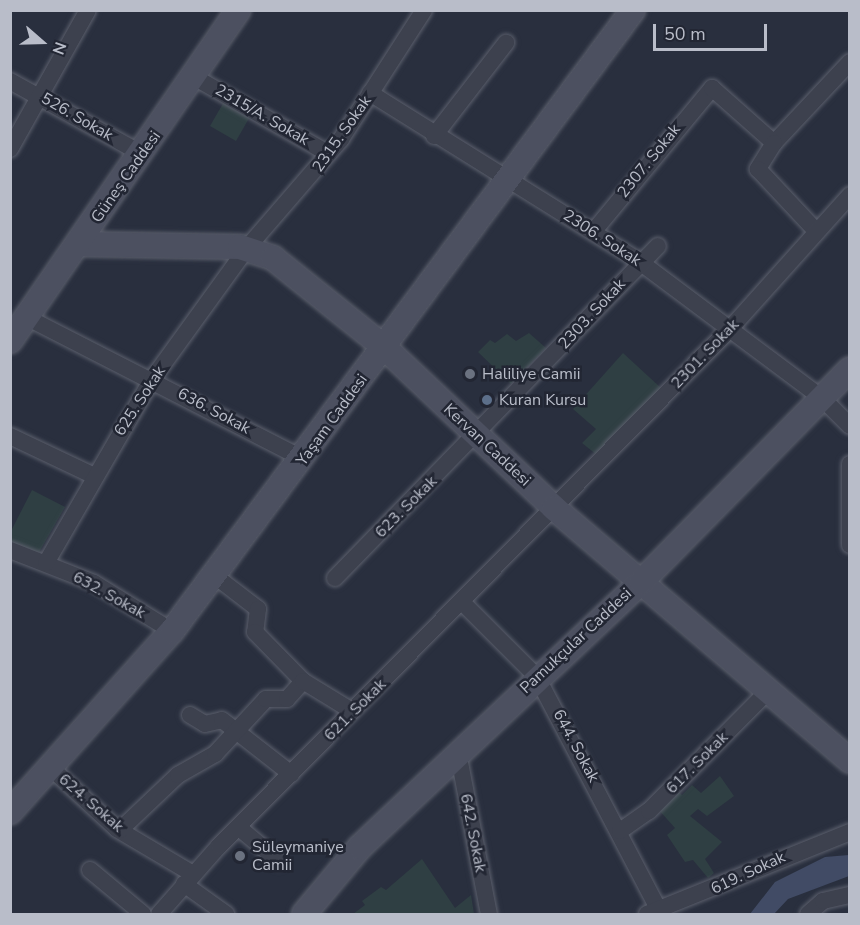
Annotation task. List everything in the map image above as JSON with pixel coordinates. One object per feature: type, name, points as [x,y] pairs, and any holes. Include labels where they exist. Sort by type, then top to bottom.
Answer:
[{"type":"street","points":[[10,149],[88,10]]},
{"type":"street","name":"Güneş Caddesi","points":[[10,341],[142,154],[238,10]]},
{"type":"street","name":"Yaşam Caddesi","points":[[10,812],[172,631],[215,576],[304,459],[633,10]]},
{"type":"street","name":"2315. Sokak","points":[[248,248],[329,154],[370,93],[419,12]]},
{"type":"street","points":[[434,136],[506,43]]},
{"type":"street","points":[[816,231],[758,169],[774,143],[849,62]]},
{"type":"street","name":"2315/A. Sokak","points":[[194,77],[329,154]]},
{"type":"street","name":"526. Sokak","points":[[10,81],[41,96],[142,154]]},
{"type":"street","name":"2307. Sokak","points":[[593,232],[706,90],[722,95],[774,143]]},
{"type":"street","name":"2306. Sokak","points":[[370,93],[434,136],[508,179],[640,262],[823,399],[849,426]]},
{"type":"street","name":"2301. Sokak","points":[[554,508],[729,330],[849,195]]},
{"type":"street","name":"Kervan Caddesi","points":[[78,244],[248,248],[282,264],[384,348],[554,508],[770,689],[849,761]]},
{"type":"street","name":"2303. Sokak","points":[[478,436],[640,262],[658,246]]},
{"type":"street","name":"625. Sokak","points":[[46,564],[92,475],[153,378],[248,248]]},
{"type":"street","name":"636. Sokak","points":[[26,317],[153,378],[304,459]]},
{"type":"street","name":"Pamukçular Caddesi","points":[[304,915],[360,848],[458,752],[640,582],[823,399],[849,369]]},
{"type":"street","points":[[10,436],[92,475]]},
{"type":"street","name":"623. Sokak","points":[[335,578],[478,436]]},
{"type":"street","points":[[849,464],[849,545]]},
{"type":"street","name":"621. Sokak","points":[[159,915],[238,827],[463,603],[554,508]]},
{"type":"street","name":"632. Sokak","points":[[10,550],[94,583],[172,631]]},
{"type":"street","points":[[215,576],[258,609],[255,632],[303,681],[352,711]]},
{"type":"street","name":"644. Sokak","points":[[463,603],[537,677],[620,831],[653,912]]},
{"type":"street","points":[[120,830],[178,775],[215,754],[259,703],[287,699],[303,681]]},
{"type":"street","name":"617. Sokak","points":[[620,831],[649,811],[770,689]]},
{"type":"street","points":[[190,715],[205,724],[219,719],[291,774]]},
{"type":"street","name":"642. Sokak","points":[[458,752],[489,915]]},
{"type":"street","name":"624. Sokak","points":[[51,768],[120,830],[189,879],[226,915]]},
{"type":"street","points":[[238,827],[279,861]]},
{"type":"street","name":"619. Sokak","points":[[653,912],[849,832]]},
{"type":"street","points":[[90,870],[142,915]]},
{"type":"street","points":[[808,915],[823,901],[849,895]]},
{"type":"shaded area","points":[[225,100],[251,115],[236,141],[210,126]]},
{"type":"shaded area","points":[[529,333],[546,348],[511,384],[478,352],[490,340],[495,343],[507,334],[516,341]]},
{"type":"shaded area","points":[[623,353],[661,388],[597,455],[582,443],[596,429],[573,409]]},
{"type":"shaded area","points":[[32,490],[65,507],[38,554],[11,542],[11,531]]},
{"type":"shaded area","points":[[720,776],[734,796],[707,816],[698,809],[690,816],[722,842],[705,859],[714,873],[708,878],[693,860],[685,862],[667,835],[675,828],[658,809],[677,790],[682,795],[692,785],[701,793]]},
{"type":"shaded area","points":[[422,859],[455,908],[471,895],[474,914],[353,914],[365,905],[362,901],[381,887],[386,890]]},
{"type":"water","points":[[849,855],[849,876],[788,899],[774,914],[750,914],[775,882],[825,857]]},
{"type":"place","name":"Haliliye Camii","points":[[470,374]]},
{"type":"place","name":"Kuran Kursu","points":[[487,400]]},
{"type":"place","name":"Süleymaniye Camii","points":[[240,856]]}]
